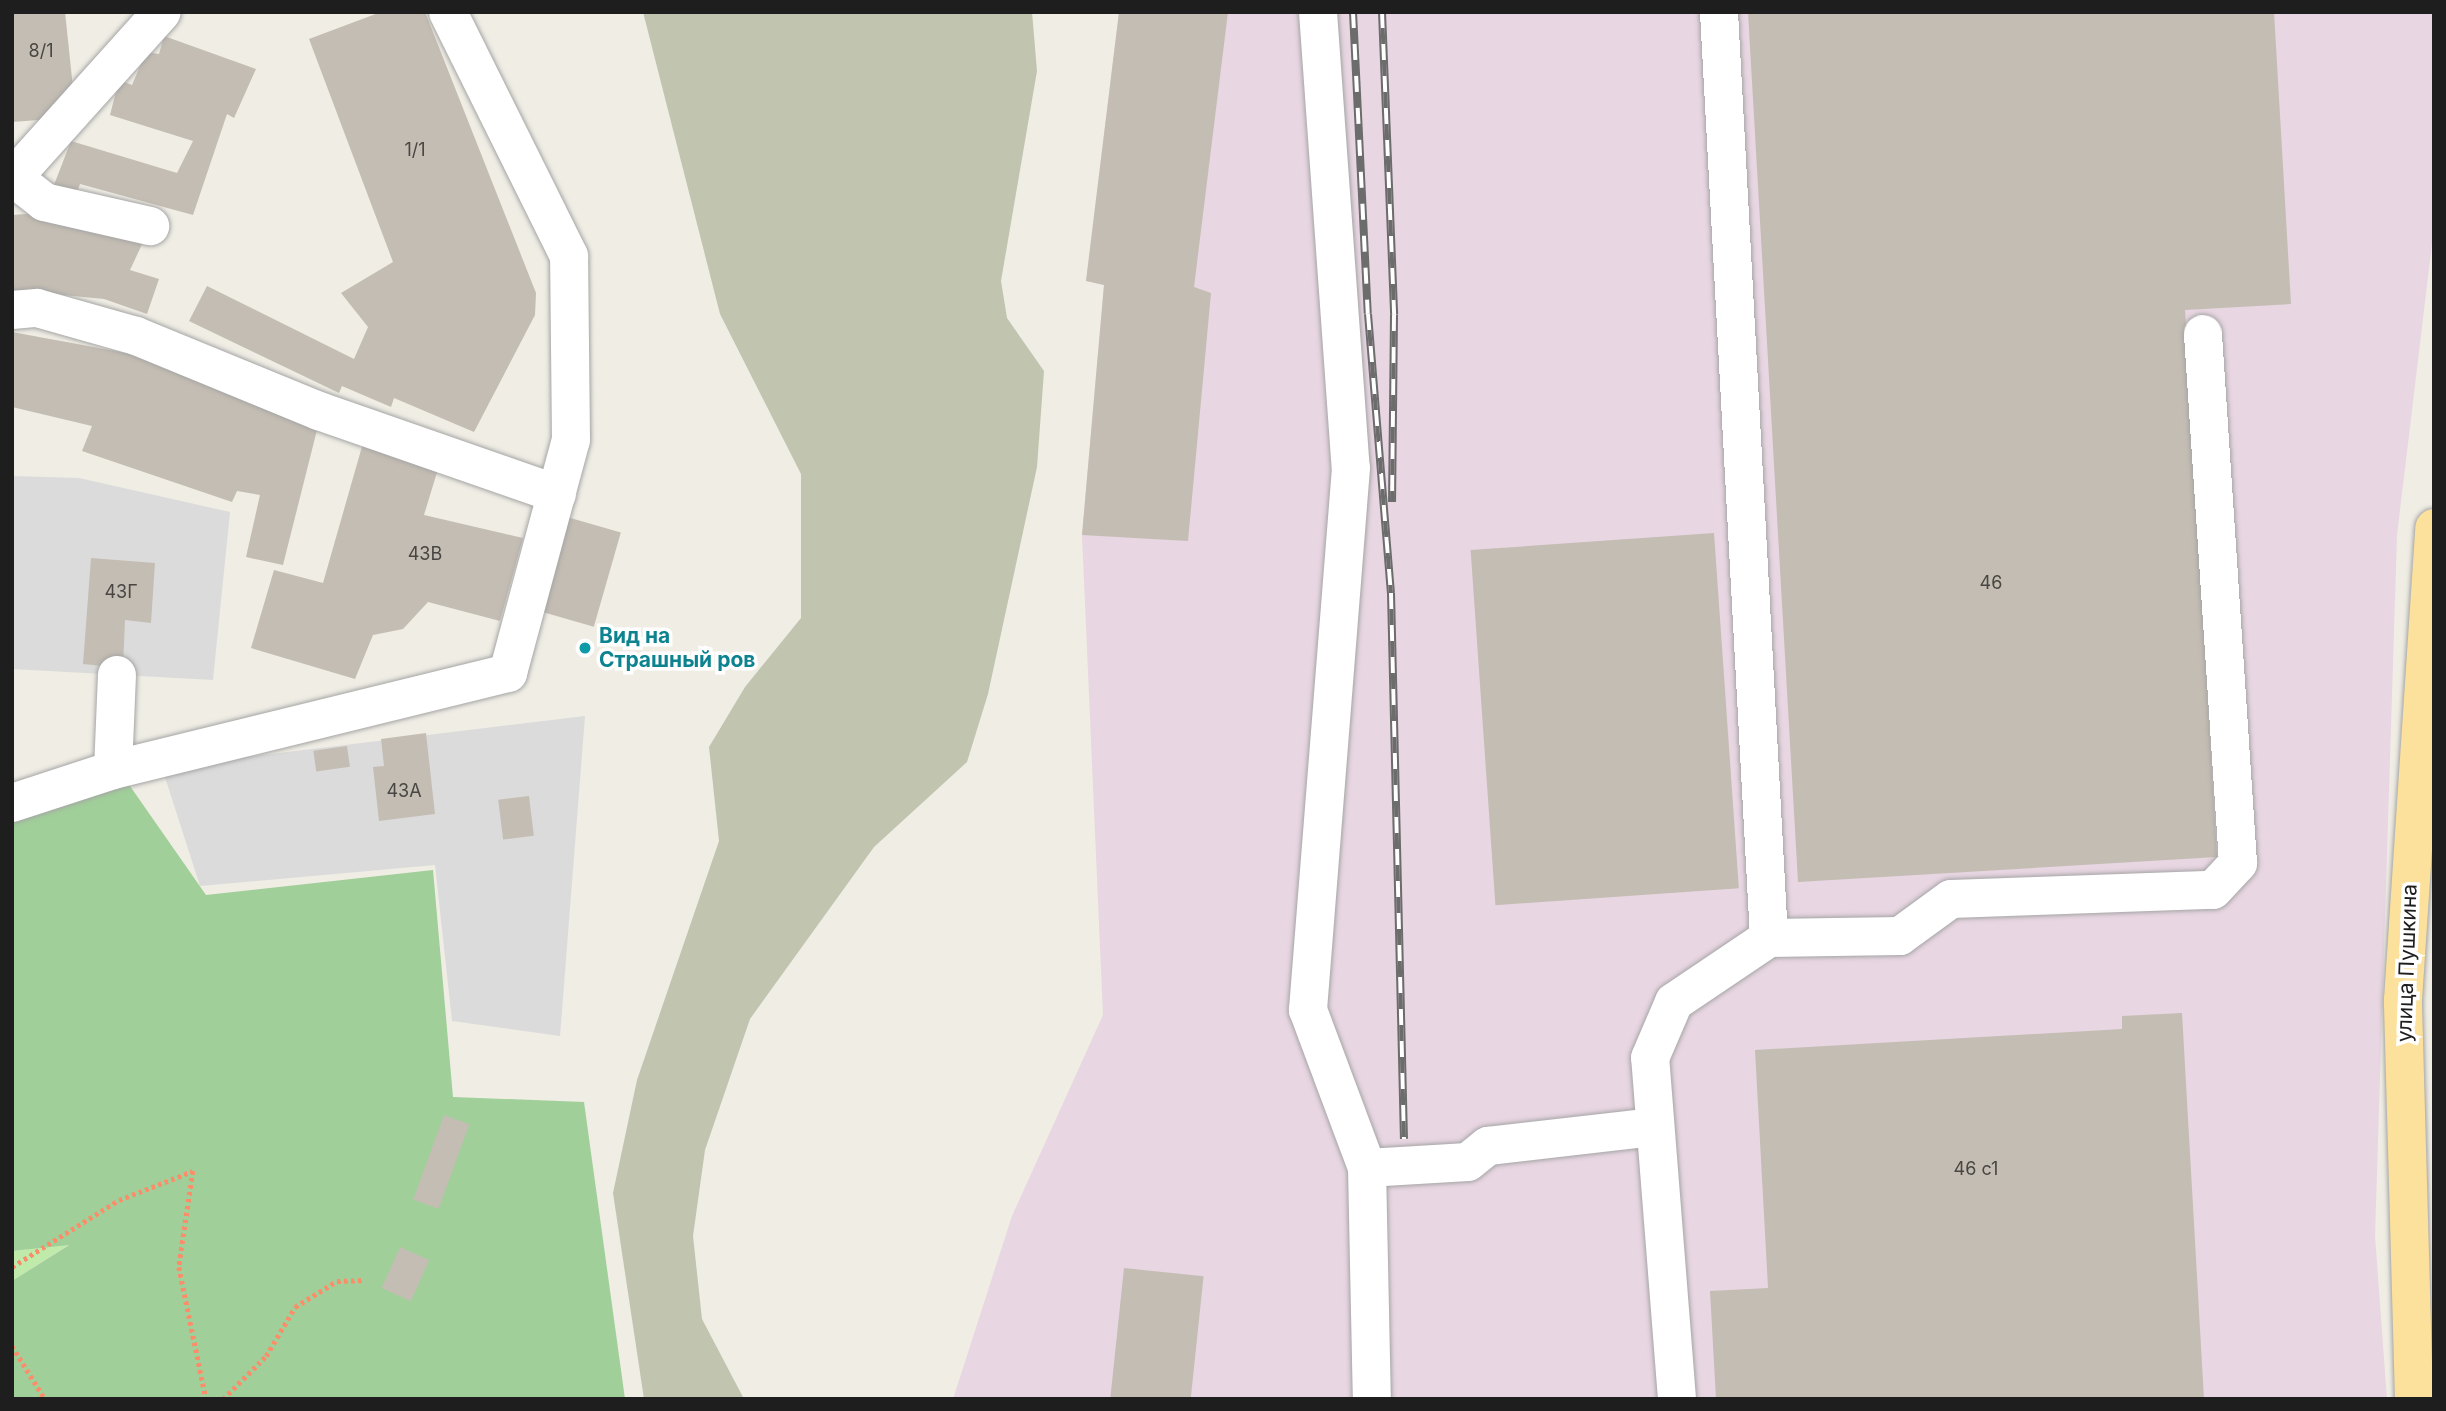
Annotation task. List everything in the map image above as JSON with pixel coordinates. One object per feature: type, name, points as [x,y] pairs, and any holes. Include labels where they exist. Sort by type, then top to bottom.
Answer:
[{"type":"main road","name":"улица Пушкина","points":[[2414,1399],[2403,1000],[2434,528]]},
{"type":"lane","points":[[150,226],[44,202],[14,179],[162,12]]},
{"type":"lane","points":[[12,803],[113,769],[508,673],[571,440],[569,256],[448,12]]},
{"type":"lane","points":[[1318,12],[1351,468],[1308,1010],[1367,1168],[1372,1399]]},
{"type":"lane","points":[[1719,12],[1769,938]]},
{"type":"lane","points":[[12,310],[37,308],[136,336],[319,411],[557,494]]},
{"type":"lane","points":[[1677,1399],[1650,1058],[1674,1002],[1769,938],[1900,936],[1951,899],[2213,890],[2238,863],[2203,334]]},
{"type":"lane","points":[[113,769],[117,675]]},
{"type":"lane","points":[[1367,1168],[1468,1162],[1488,1146],[1655,1127]]},
{"type":"path","points":[[12,1266],[119,1200],[193,1171],[179,1266],[206,1399]]},
{"type":"path","points":[[223,1399],[266,1356],[295,1307],[337,1282],[364,1280]]},
{"type":"path","points":[[12,1346],[45,1399]]},
{"type":"shaded area","points":[[643,12],[1032,12],[1037,71],[1001,281],[1007,318],[1044,371],[1037,467],[988,694],[967,762],[874,847],[750,1019],[705,1150],[693,1236],[702,1319],[744,1399],[644,1399],[613,1193],[637,1080],[719,841],[709,747],[745,687],[801,618],[801,474],[720,314]]},
{"type":"shaded area","points":[[1119,12],[2434,12],[2434,227],[2397,535],[2375,1236],[2387,1399],[953,1399],[1012,1216],[1103,1015],[1082,535],[1104,285],[1086,281]]},
{"type":"shaded area","points":[[12,476],[79,478],[230,512],[213,680],[12,669]]},
{"type":"shaded area","points":[[585,716],[560,1036],[452,1021],[435,865],[200,886],[164,774],[205,762]]},
{"type":"green space","points":[[123,776],[206,895],[433,870],[453,1097],[584,1102],[625,1399],[12,1399],[12,1281],[69,1245],[12,1251],[12,818]]},
{"type":"green space","points":[[70,1244],[12,1281],[12,1251]]},
{"type":"building","points":[[65,12],[73,88],[52,119],[12,122],[12,13]]},
{"type":"building","points":[[381,12],[425,12],[536,293],[535,315],[474,432],[394,398],[391,407],[342,386],[339,393],[189,321],[207,286],[354,359],[368,327],[341,293],[393,262],[309,39]]},
{"type":"building","points":[[1119,12],[1228,12],[1194,287],[1211,293],[1188,541],[1082,535],[1104,285],[1086,281]]},
{"type":"building","points":[[1748,12],[2274,12],[2291,304],[2185,310],[2217,857],[1798,882]]},
{"type":"building","points":[[164,36],[256,69],[234,118],[227,114],[193,215],[80,184],[75,197],[52,190],[71,141],[177,173],[193,141],[110,115],[119,80],[132,85],[146,52],[159,54]]},
{"type":"building","points":[[12,215],[78,220],[144,240],[130,270],[159,279],[147,314],[104,299],[12,290]]},
{"type":"building","points":[[12,332],[164,360],[319,422],[283,565],[246,557],[260,495],[237,491],[232,502],[82,451],[92,426],[12,407]]},
{"type":"building","points":[[363,443],[438,469],[424,515],[523,538],[500,621],[428,602],[403,629],[373,635],[355,679],[251,648],[274,570],[323,583]]},
{"type":"building","points":[[567,517],[621,532],[594,627],[540,611]]},
{"type":"building","points":[[1714,533],[1739,888],[1495,905],[1471,550]]},
{"type":"building","points":[[91,558],[155,563],[151,623],[125,620],[123,668],[83,664]]},
{"type":"building","points":[[426,733],[435,814],[379,821],[373,767],[384,766],[381,739]]},
{"type":"building","points":[[347,746],[350,767],[316,772],[313,751]]},
{"type":"building","points":[[529,796],[534,836],[503,839],[498,800]]},
{"type":"building","points":[[2182,1013],[2204,1399],[1716,1399],[1710,1291],[1768,1288],[1755,1050],[2122,1029],[2122,1016]]},
{"type":"building","points":[[444,1115],[469,1124],[439,1209],[413,1200]]},
{"type":"building","points":[[400,1247],[429,1260],[411,1301],[382,1288]]},
{"type":"building","points":[[1124,1268],[1204,1276],[1191,1399],[1110,1399]]},
{"type":"railway","points":[[1353,12],[1368,314],[1391,593],[1404,1139]]},
{"type":"railway","points":[[1382,12],[1394,315],[1392,502]]},
{"type":"place","name":"Вид на Страшный ров","points":[[585,648]]}]
